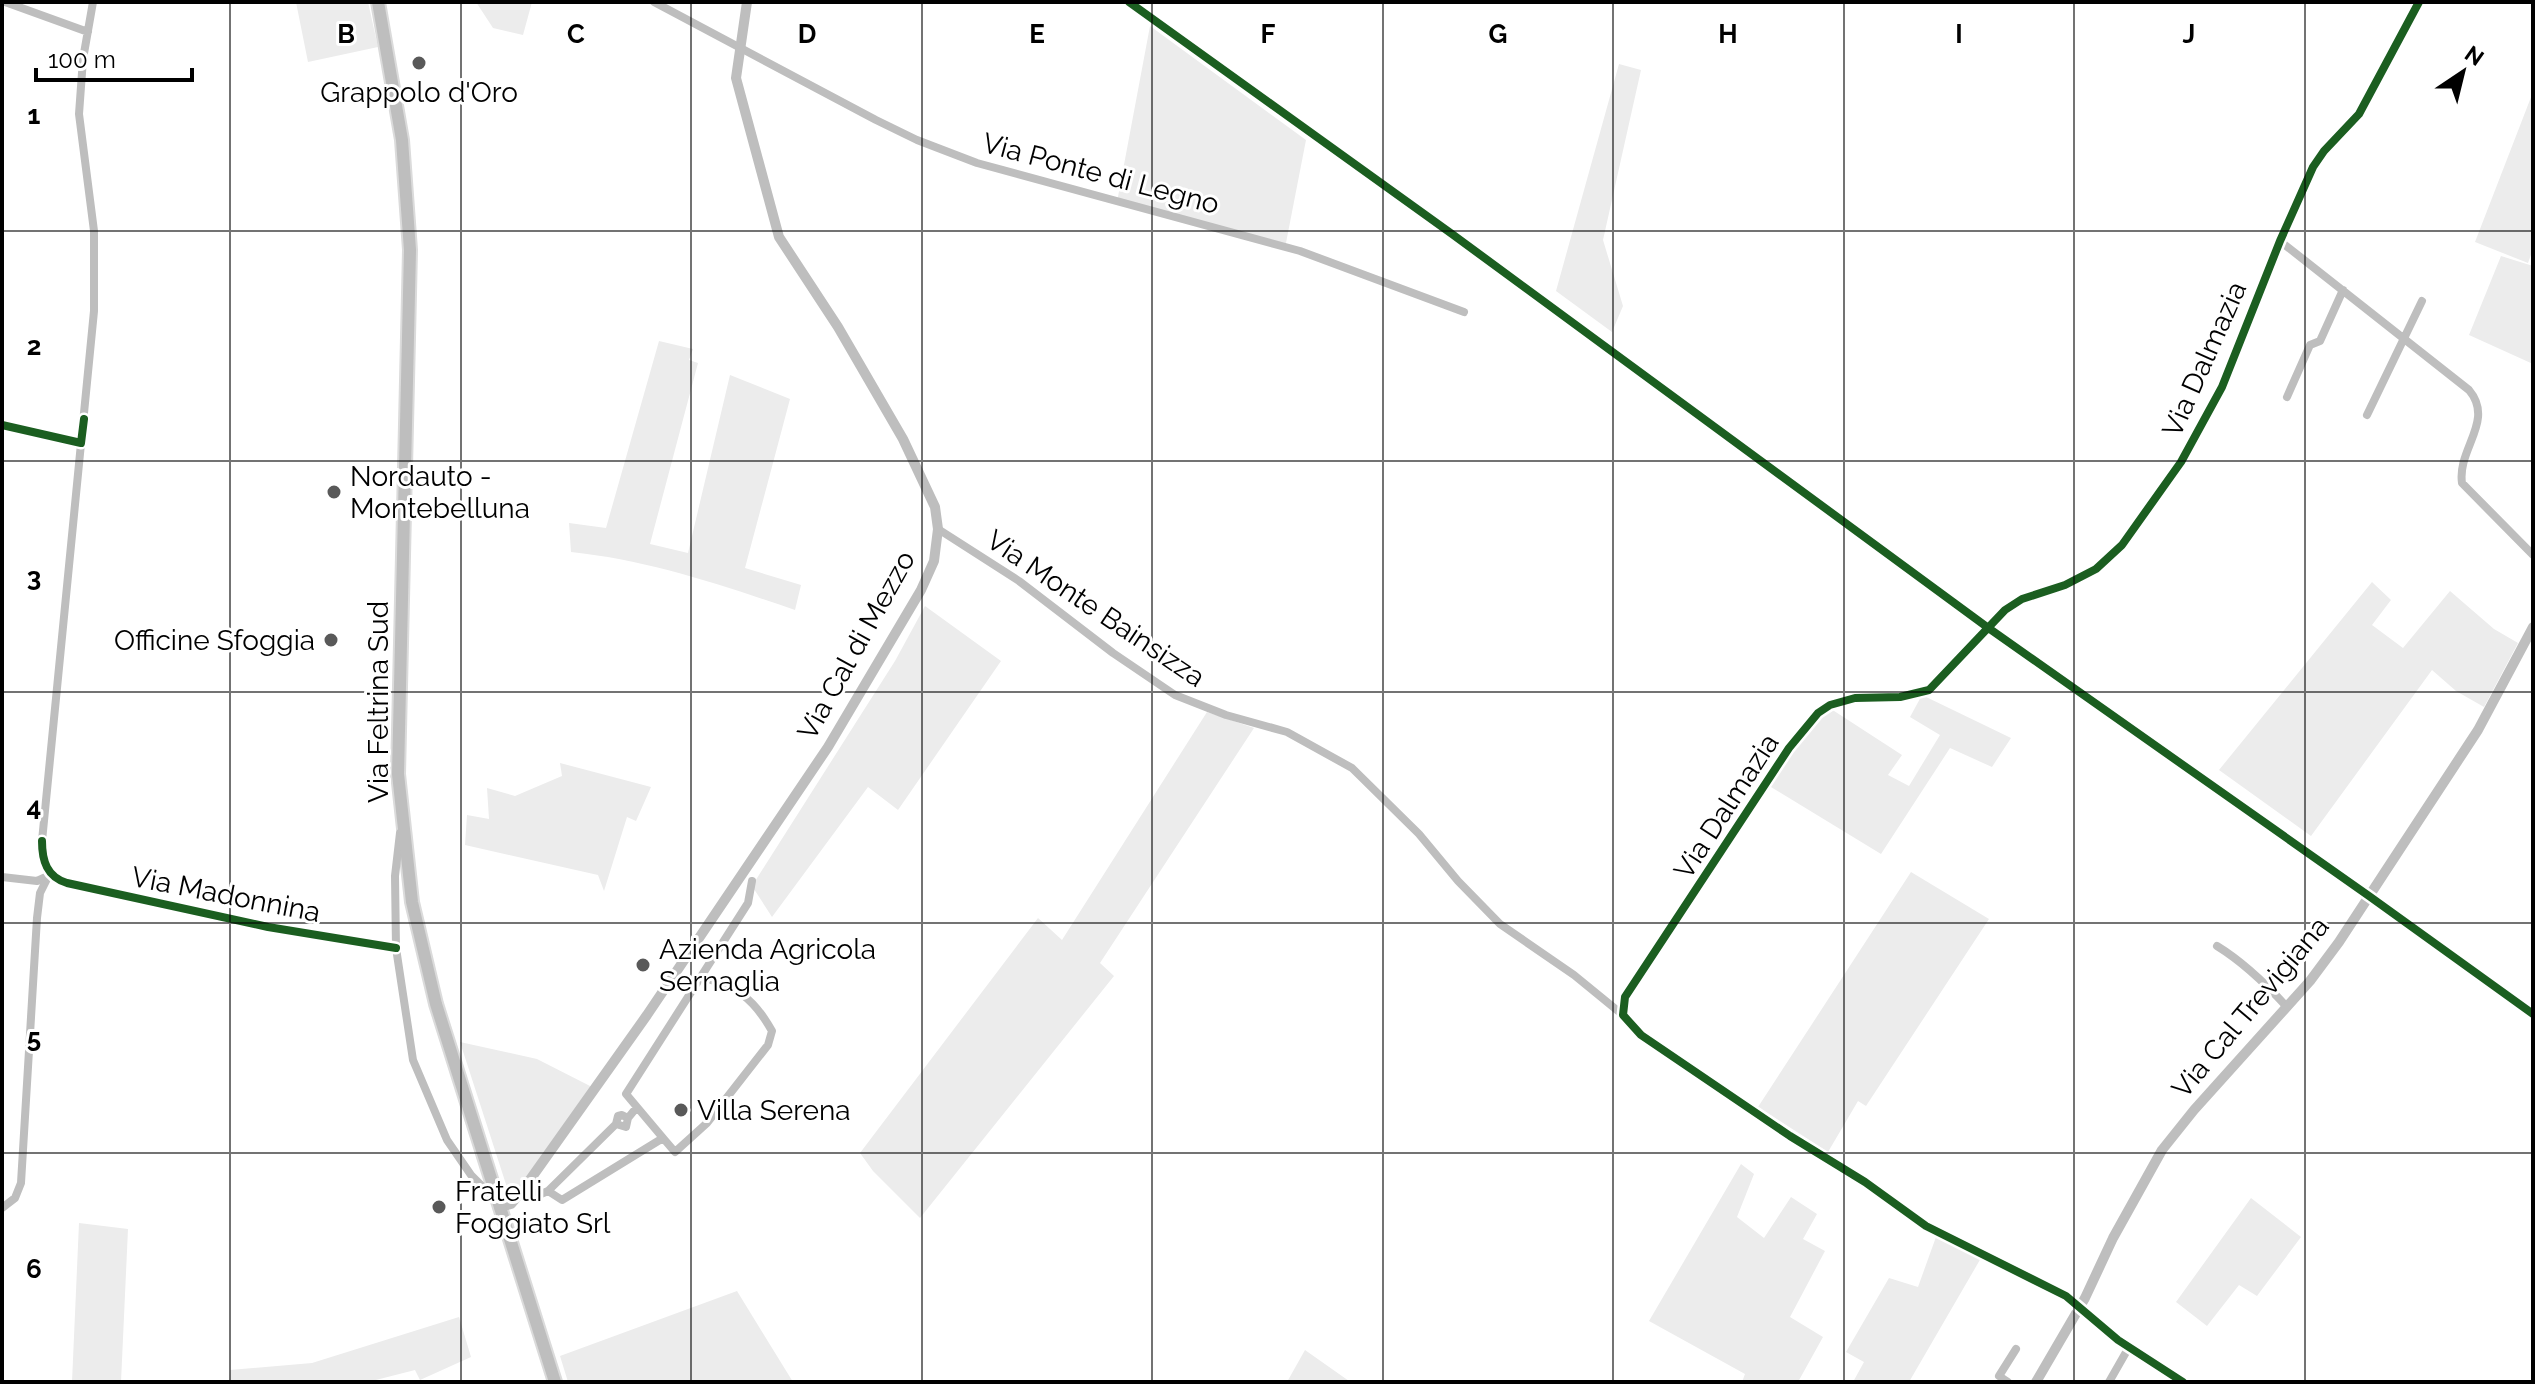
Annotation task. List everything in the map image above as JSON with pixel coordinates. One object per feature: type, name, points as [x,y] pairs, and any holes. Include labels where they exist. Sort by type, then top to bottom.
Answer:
[{"type":"main road","name":"Via Feltrina Sud","points":[[378,2],[402,140],[410,250],[398,723],[402,824],[412,902],[428,975],[555,1382]]},
{"type":"street","points":[[5,2],[88,32]]},
{"type":"street","points":[[2,1208],[15,1198],[21,1183],[37,918],[40,893],[50,873],[42,841],[95,294],[94,231],[79,114],[93,2]]},
{"type":"street","name":"Via Ponte di Legno","points":[[654,2],[876,120],[977,163],[1300,251],[1464,312]]},
{"type":"street","name":"Via Cal di Mezzo","points":[[497,1203],[511,1204],[522,1191],[647,1015],[828,747],[921,590],[934,561],[938,529],[935,507],[903,439],[838,327],[779,237],[736,78],[747,2]]},
{"type":"street","name":"Via Dalmazia","points":[[1623,1015],[1625,997],[1630,988],[1789,748],[1818,713],[1842,700],[1900,697],[1929,690],[2005,610],[2022,599],[2065,585],[2096,569],[2122,545],[2181,462],[2222,387],[2313,167],[2331,143],[2355,120],[2419,2]]},
{"type":"street","points":[[2280,241],[2469,390],[2479,402],[2479,414],[2462,466],[2462,483],[2533,555]]},
{"type":"street","points":[[2287,397],[2310,345],[2320,341],[2343,290]]},
{"type":"street","points":[[2367,415],[2422,301]]},
{"type":"street","points":[[2,425],[81,443]]},
{"type":"street","name":"Via Monte Bainsizza","points":[[938,529],[1019,581],[1113,653],[1175,695],[1226,715],[1287,732],[1352,768],[1419,834],[1458,881],[1500,924],[1574,975],[1623,1015]]},
{"type":"street","name":"Via Cal Trevigiana","points":[[2036,1382],[2079,1308],[2162,1150],[2287,1007],[2339,942],[2478,730],[2533,627]]},
{"type":"street","points":[[402,824],[395,884],[396,948],[413,1060],[447,1140],[471,1175],[497,1203]]},
{"type":"street","points":[[2,877],[37,881],[50,873]]},
{"type":"street","name":"Via Madonnina","points":[[50,873],[59,881],[76,886],[268,927],[396,948]]},
{"type":"street","points":[[701,977],[719,981],[742,993],[762,1011],[772,1031],[768,1045],[707,1123],[675,1152],[626,1094],[748,903],[752,881]]},
{"type":"street","points":[[2217,946],[2261,980],[2287,1007]]},
{"type":"street","points":[[1623,1015],[1641,1035],[1790,1136],[1865,1182],[1926,1226],[2066,1296],[2129,1347],[2173,1379],[2183,1382]]},
{"type":"street","points":[[522,1191],[541,1194],[548,1191],[616,1124],[620,1115],[628,1118],[637,1107]]},
{"type":"street","points":[[548,1191],[562,1200],[663,1138]]},
{"type":"street","points":[[2109,1382],[2129,1347]]},
{"type":"street","points":[[2008,1382],[1998,1379],[2016,1349]]},
{"type":"shaded area","points":[[296,2],[368,2],[378,47],[308,62]]},
{"type":"shaded area","points":[[476,2],[532,2],[523,35],[493,28]]},
{"type":"shaded area","points":[[1150,26],[1306,140],[1285,248],[1117,202]]},
{"type":"shaded area","points":[[1619,64],[1641,70],[1603,240],[1623,306],[1612,332],[1556,291]]},
{"type":"shaded area","points":[[2533,92],[2533,249],[2528,263],[2475,242]]},
{"type":"shaded area","points":[[2501,256],[2533,266],[2533,364],[2469,335]]},
{"type":"shaded area","points":[[659,341],[693,349],[689,360],[698,363],[650,544],[688,553],[730,375],[790,399],[745,568],[801,585],[795,610],[656,567],[571,552],[569,523],[606,528]]},
{"type":"shaded area","points":[[2372,582],[2391,600],[2372,625],[2403,648],[2450,591],[2494,629],[2518,643],[2484,707],[2456,691],[2432,670],[2311,836],[2219,770]]},
{"type":"shaded area","points":[[925,606],[1001,661],[898,810],[868,787],[772,917],[752,886],[895,661]]},
{"type":"shaded area","points":[[1922,695],[2011,738],[1992,767],[1950,748],[1881,854],[1766,784],[1796,736],[1828,707],[1902,755],[1888,775],[1909,786],[1940,735],[1910,717]]},
{"type":"shaded area","points":[[1207,712],[1254,728],[1100,963],[1114,976],[920,1218],[873,1171],[860,1153],[1038,918],[1062,940]]},
{"type":"shaded area","points":[[560,763],[651,787],[636,821],[627,817],[604,891],[598,875],[465,845],[467,815],[489,819],[487,788],[515,796],[562,776]]},
{"type":"shaded area","points":[[1911,872],[1989,919],[1866,1106],[1858,1101],[1828,1152],[1758,1107]]},
{"type":"shaded area","points":[[460,1042],[537,1059],[592,1087],[512,1203]]},
{"type":"shaded area","points":[[1741,1164],[1754,1174],[1737,1217],[1764,1238],[1791,1197],[1817,1214],[1803,1239],[1825,1251],[1790,1317],[1823,1337],[1798,1382],[1742,1382],[1745,1374],[1649,1321]]},
{"type":"shaded area","points":[[2251,1198],[2301,1237],[2257,1296],[2239,1285],[2207,1326],[2176,1302]]},
{"type":"shaded area","points":[[79,1223],[128,1229],[121,1382],[72,1382]]},
{"type":"shaded area","points":[[1936,1237],[1981,1258],[1909,1382],[1853,1382],[1864,1362],[1846,1352],[1889,1278],[1918,1287]]},
{"type":"shaded area","points":[[737,1291],[793,1382],[568,1382],[560,1356]]},
{"type":"shaded area","points":[[459,1317],[471,1357],[420,1380],[415,1370],[368,1382],[229,1382],[230,1370],[312,1363]]},
{"type":"shaded area","points":[[1305,1350],[1349,1381],[1287,1382]]},
{"type":"cycle path","points":[[1129,2],[1452,234],[1987,627],[2533,1014]]},
{"type":"cycle path","points":[[2183,1382],[2118,1340],[2066,1296],[1926,1226],[1865,1182],[1790,1136],[1641,1035],[1623,1015],[1625,997],[1789,748],[1818,713],[1830,705],[1855,698],[1900,697],[1929,690],[2005,610],[2022,599],[2065,585],[2096,569],[2122,545],[2181,462],[2222,387],[2313,167],[2359,114],[2419,2]]},
{"type":"cycle path","points":[[2,425],[81,443],[84,419]]},
{"type":"cycle path","points":[[42,841],[47,867],[55,877],[67,883],[268,927],[396,948]]},
{"type":"place","name":"Grappolo d'Oro","points":[[419,63]]},
{"type":"place","name":"Nordauto - Montebelluna","points":[[334,492]]},
{"type":"place","name":"Officine Sfoggia","points":[[331,640]]},
{"type":"place","name":"Azienda Agricola Sernaglia","points":[[643,965]]},
{"type":"place","name":"Villa Serena","points":[[681,1110]]},
{"type":"place","name":"Fratelli Foggiato Srl","points":[[439,1207]]}]
